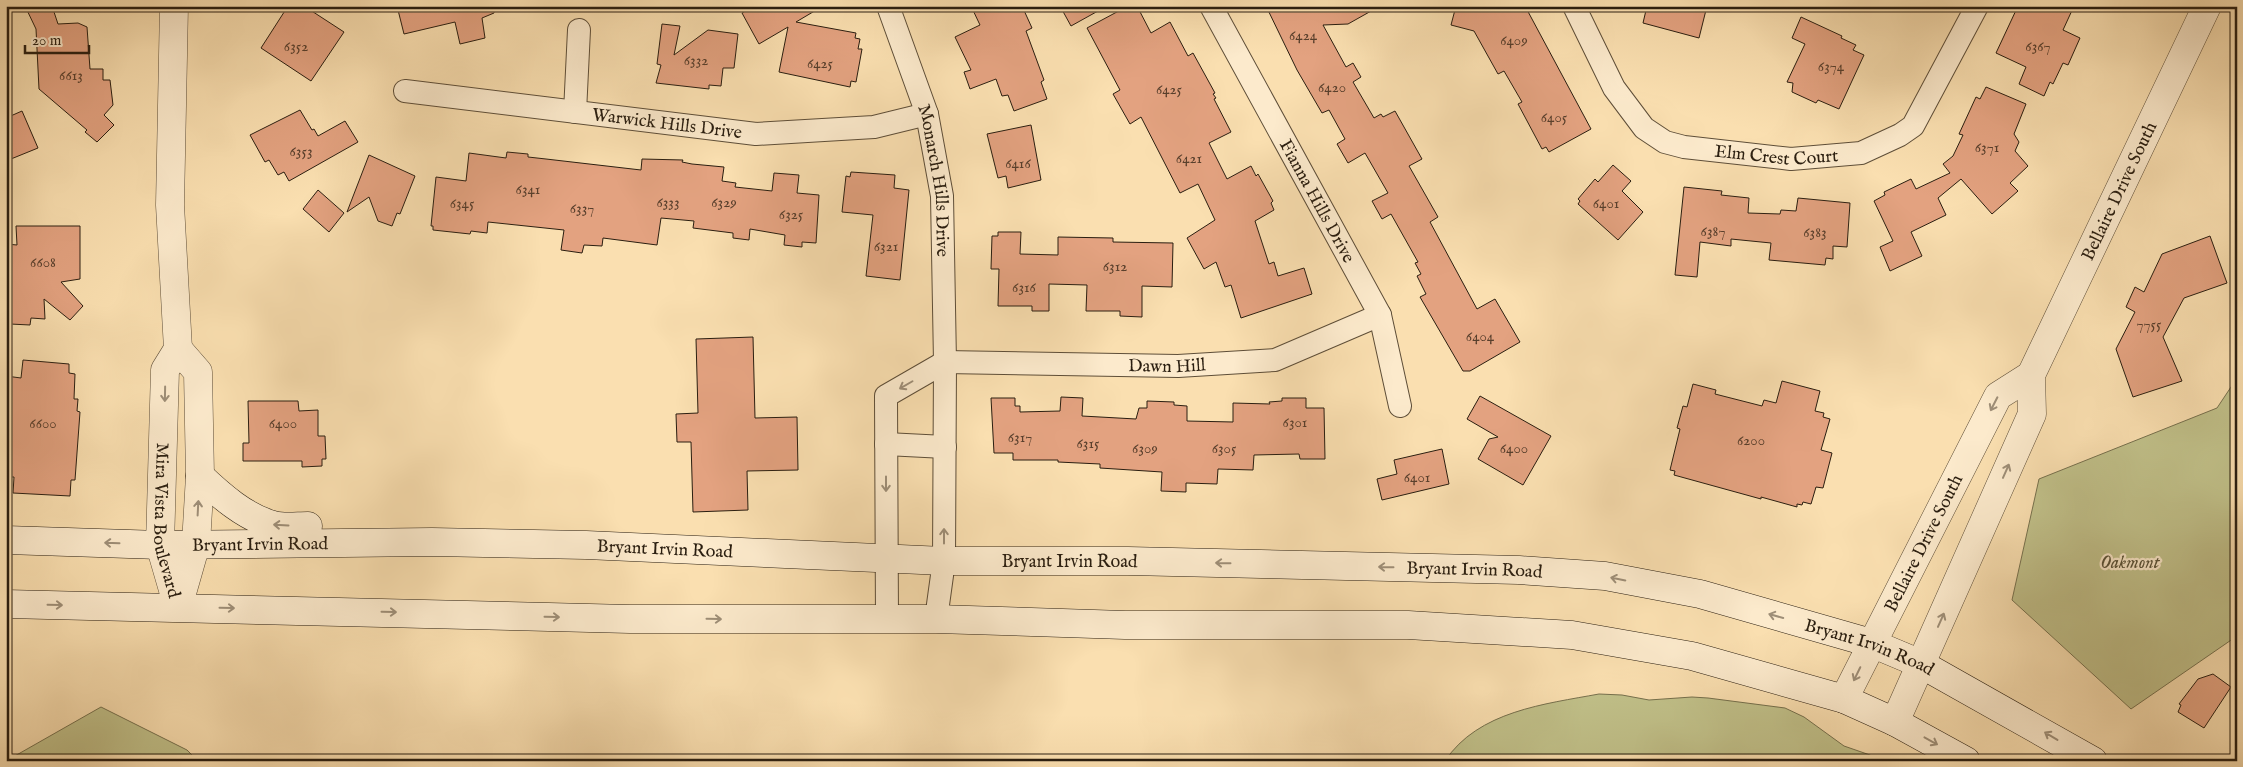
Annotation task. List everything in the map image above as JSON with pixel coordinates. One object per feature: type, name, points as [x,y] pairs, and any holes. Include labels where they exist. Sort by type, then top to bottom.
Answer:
[{"type":"main road","points":[[157,6],[174,48]]},
{"type":"main road","points":[[174,6],[170,205],[178,349]]},
{"type":"main road","name":"Bellaire Drive South","points":[[1895,722],[2032,414],[2031,375],[2207,6]]},
{"type":"main road","name":"Mira Vista Boulevard","points":[[178,349],[198,372],[200,476],[196,544],[178,607],[160,544],[165,370],[178,349]]},
{"type":"main road","name":"Bellaire Drive South","points":[[1844,699],[1998,396],[2031,375]]},
{"type":"main road","points":[[200,476],[224,499],[274,526],[389,527],[432,542]]},
{"type":"main road","name":"Bryant Irvin Road","points":[[6,540],[160,544],[432,542],[586,545],[944,561],[1128,561],[1518,570],[1605,576],[1700,594],[1872,643],[1921,664],[2093,761]]},
{"type":"main road","points":[[6,604],[630,619],[887,621],[936,619],[1125,624],[1408,625],[1572,635],[1692,656],[1844,699],[1895,722],[1966,761]]},
{"type":"street","name":"Monarch Hills Drive","points":[[888,6],[927,114],[942,196],[945,362],[944,561],[936,619]]},
{"type":"street","name":"Fianna Hills Drive","points":[[1211,6],[1380,314],[1400,406]]},
{"type":"street","name":"Elm Crest Court","points":[[1574,6],[1614,88],[1644,128],[1665,142],[1684,147],[1791,159],[1861,152],[1900,135],[1913,126],[1977,6]]},
{"type":"street","points":[[575,112],[579,30]]},
{"type":"street","name":"Warwick Hills Drive","points":[[405,91],[756,134],[874,127],[927,114]]},
{"type":"street","name":"Dawn Hill","points":[[945,362],[1178,366],[1275,360],[1380,314]]},
{"type":"street","points":[[887,621],[886,396],[945,362]]},
{"type":"street","points":[[886,444],[945,447]]},
{"type":"green space","name":"Oakmont","points":[[2237,378],[2237,636],[2131,709],[2012,600],[2039,479],[2217,408]]},
{"type":"green space","points":[[1599,694],[1622,695],[1649,700],[1692,697],[1708,698],[1785,708],[1804,717],[1844,746],[1870,755],[1879,761],[1445,761],[1459,744],[1475,731],[1494,720],[1535,706]]},
{"type":"green space","points":[[101,707],[187,750],[198,761],[6,761]]},
{"type":"building","points":[[25,6],[52,6],[58,24],[78,23],[87,27],[90,69],[103,69],[103,80],[110,80],[113,105],[104,115],[114,125],[97,142],[85,132],[87,130],[39,89],[36,29]]},
{"type":"building","points":[[288,6],[304,6],[344,32],[311,81],[261,48]]},
{"type":"building","points":[[397,6],[495,6],[494,13],[482,18],[485,38],[460,44],[455,22],[404,34]]},
{"type":"building","points":[[754,6],[823,6],[796,22],[856,33],[855,38],[860,39],[858,49],[862,49],[856,82],[851,81],[850,87],[779,72],[788,27],[759,44],[742,13]]},
{"type":"building","points":[[971,6],[1022,6],[1032,28],[1026,31],[1044,80],[1041,82],[1047,99],[1014,111],[1008,95],[1002,96],[996,79],[970,89],[964,72],[971,70],[955,37],[980,25]]},
{"type":"building","points":[[1060,6],[1107,6],[1071,26]]},
{"type":"building","points":[[1128,6],[1137,6],[1151,33],[1170,22],[1188,56],[1193,53],[1215,93],[1213,94],[1216,98],[1214,99],[1231,132],[1209,143],[1227,179],[1251,166],[1256,176],[1258,174],[1273,201],[1271,203],[1274,210],[1255,221],[1269,264],[1274,262],[1278,276],[1304,268],[1312,294],[1241,318],[1231,285],[1225,287],[1216,262],[1204,269],[1187,238],[1215,220],[1198,184],[1180,193],[1141,117],[1130,124],[1113,94],[1120,90],[1087,28]]},
{"type":"building","points":[[1266,6],[1380,6],[1348,24],[1323,25],[1346,67],[1353,63],[1361,77],[1353,82],[1374,118],[1381,114],[1383,117],[1395,111],[1422,159],[1409,166],[1438,217],[1430,222],[1477,309],[1495,299],[1520,342],[1470,371],[1463,371],[1420,297],[1426,294],[1417,276],[1421,274],[1415,263],[1418,262],[1391,214],[1382,219],[1372,201],[1388,193],[1365,153],[1348,163],[1337,144],[1345,139],[1329,110],[1322,113],[1297,70]]},
{"type":"building","points":[[1456,6],[1525,6],[1591,129],[1549,152],[1546,147],[1542,149],[1518,104],[1522,102],[1504,71],[1498,74],[1474,31],[1451,25]]},
{"type":"building","points":[[1647,6],[1707,6],[1699,38],[1643,23]]},
{"type":"building","points":[[2018,6],[2074,6],[2063,30],[2080,38],[2068,65],[2063,63],[2053,84],[2050,82],[2044,96],[2019,84],[2026,67],[1996,53]]},
{"type":"building","points":[[1801,17],[1842,36],[1841,38],[1856,45],[1853,50],[1864,55],[1839,109],[1818,100],[1816,103],[1792,92],[1793,83],[1787,82],[1805,44],[1792,38]]},
{"type":"building","points":[[662,24],[680,26],[674,55],[708,30],[738,34],[734,68],[723,68],[721,86],[709,85],[709,89],[656,83],[661,65],[657,64]]},
{"type":"building","points":[[1986,87],[2026,104],[2014,134],[2019,142],[2015,151],[2028,166],[2010,183],[2018,191],[1992,214],[1961,179],[1938,198],[1946,215],[1911,232],[1922,256],[1890,271],[1880,247],[1893,241],[1874,201],[1885,195],[1884,192],[1911,179],[1916,189],[1950,173],[1943,164],[1953,156],[1963,135],[1959,134],[1976,97],[1980,99]]},
{"type":"building","points":[[300,110],[312,130],[314,129],[318,136],[345,121],[358,142],[289,181],[284,172],[278,175],[269,160],[265,162],[250,135]]},
{"type":"building","points":[[22,111],[38,148],[6,161],[6,118]]},
{"type":"building","points":[[1031,125],[1041,180],[1008,188],[1006,176],[998,178],[987,134]]},
{"type":"building","points":[[507,152],[528,154],[528,157],[641,170],[642,159],[683,160],[682,162],[692,164],[724,167],[722,181],[736,183],[735,187],[772,191],[774,173],[799,175],[797,193],[819,195],[816,243],[802,242],[802,247],[784,245],[785,235],[750,229],[749,240],[733,238],[733,233],[693,228],[694,221],[661,218],[657,245],[603,238],[602,246],[584,245],[582,253],[561,250],[564,230],[488,222],[487,233],[471,231],[470,234],[433,230],[433,226],[431,226],[436,177],[466,181],[469,153],[506,158]]},
{"type":"building","points":[[369,155],[415,176],[400,214],[397,213],[392,226],[378,221],[369,197],[347,212]]},
{"type":"building","points":[[1613,165],[1631,181],[1622,191],[1643,212],[1618,240],[1578,204],[1580,201],[1578,199],[1595,179],[1598,182]]},
{"type":"building","points":[[851,172],[895,175],[894,188],[909,190],[900,280],[866,276],[873,215],[842,212],[846,176],[850,177]]},
{"type":"building","points":[[1684,187],[1722,191],[1721,195],[1749,198],[1748,213],[1780,214],[1781,210],[1796,211],[1798,198],[1850,203],[1847,247],[1833,246],[1833,259],[1826,258],[1825,265],[1769,260],[1771,243],[1731,239],[1731,246],[1700,242],[1697,277],[1675,275]]},
{"type":"building","points":[[318,190],[344,213],[329,232],[303,209]]},
{"type":"building","points":[[16,226],[80,226],[80,279],[61,282],[83,306],[70,320],[44,299],[45,319],[31,318],[30,325],[10,324],[9,318],[6,318],[6,244],[17,245]]},
{"type":"building","points":[[998,232],[1021,232],[1020,254],[1058,255],[1058,237],[1113,238],[1113,242],[1173,243],[1172,287],[1142,286],[1142,317],[1120,316],[1120,311],[1086,311],[1087,285],[1049,284],[1049,311],[1032,311],[1032,306],[998,306],[999,269],[991,269],[992,236],[998,236]]},
{"type":"building","points":[[2210,236],[2227,283],[2184,298],[2163,337],[2182,381],[2133,397],[2116,349],[2135,312],[2126,307],[2135,287],[2144,292],[2162,254]]},
{"type":"building","points":[[753,337],[755,418],[797,417],[798,470],[747,471],[748,510],[693,512],[691,442],[677,442],[676,414],[698,413],[696,339]]},
{"type":"building","points":[[23,360],[69,364],[69,373],[75,374],[74,399],[78,399],[77,411],[80,412],[75,480],[71,480],[70,496],[13,493],[14,477],[6,477],[6,376],[21,378]]},
{"type":"building","points":[[1782,381],[1820,391],[1815,411],[1824,413],[1823,417],[1830,419],[1821,450],[1832,453],[1823,488],[1816,487],[1811,504],[1803,502],[1802,505],[1797,504],[1797,507],[1674,475],[1675,471],[1670,470],[1680,429],[1677,428],[1683,406],[1687,407],[1693,384],[1716,390],[1715,394],[1762,406],[1764,400],[1776,403]]},
{"type":"building","points":[[1480,396],[1551,436],[1523,485],[1478,459],[1489,439],[1498,437],[1467,419]]},
{"type":"building","points":[[1061,397],[1083,398],[1082,416],[1136,419],[1139,408],[1147,408],[1147,401],[1174,402],[1174,405],[1187,406],[1187,421],[1233,422],[1233,403],[1270,404],[1269,402],[1282,401],[1282,398],[1306,398],[1306,408],[1324,408],[1325,459],[1300,459],[1299,454],[1254,455],[1253,470],[1218,469],[1217,484],[1186,483],[1186,492],[1161,491],[1162,472],[1100,468],[1100,464],[1058,462],[1058,460],[1013,460],[1013,453],[994,453],[991,398],[1015,398],[1015,406],[1020,406],[1020,412],[1060,411]]},
{"type":"building","points":[[248,401],[298,401],[299,411],[318,410],[318,436],[325,436],[326,459],[322,459],[322,466],[302,467],[302,461],[243,461],[243,443],[249,443]]},
{"type":"building","points":[[1442,449],[1449,484],[1382,500],[1377,479],[1397,474],[1394,460]]},
{"type":"building","points":[[2213,674],[2231,687],[2204,728],[2178,712],[2181,705],[2179,704],[2198,679]]}]
